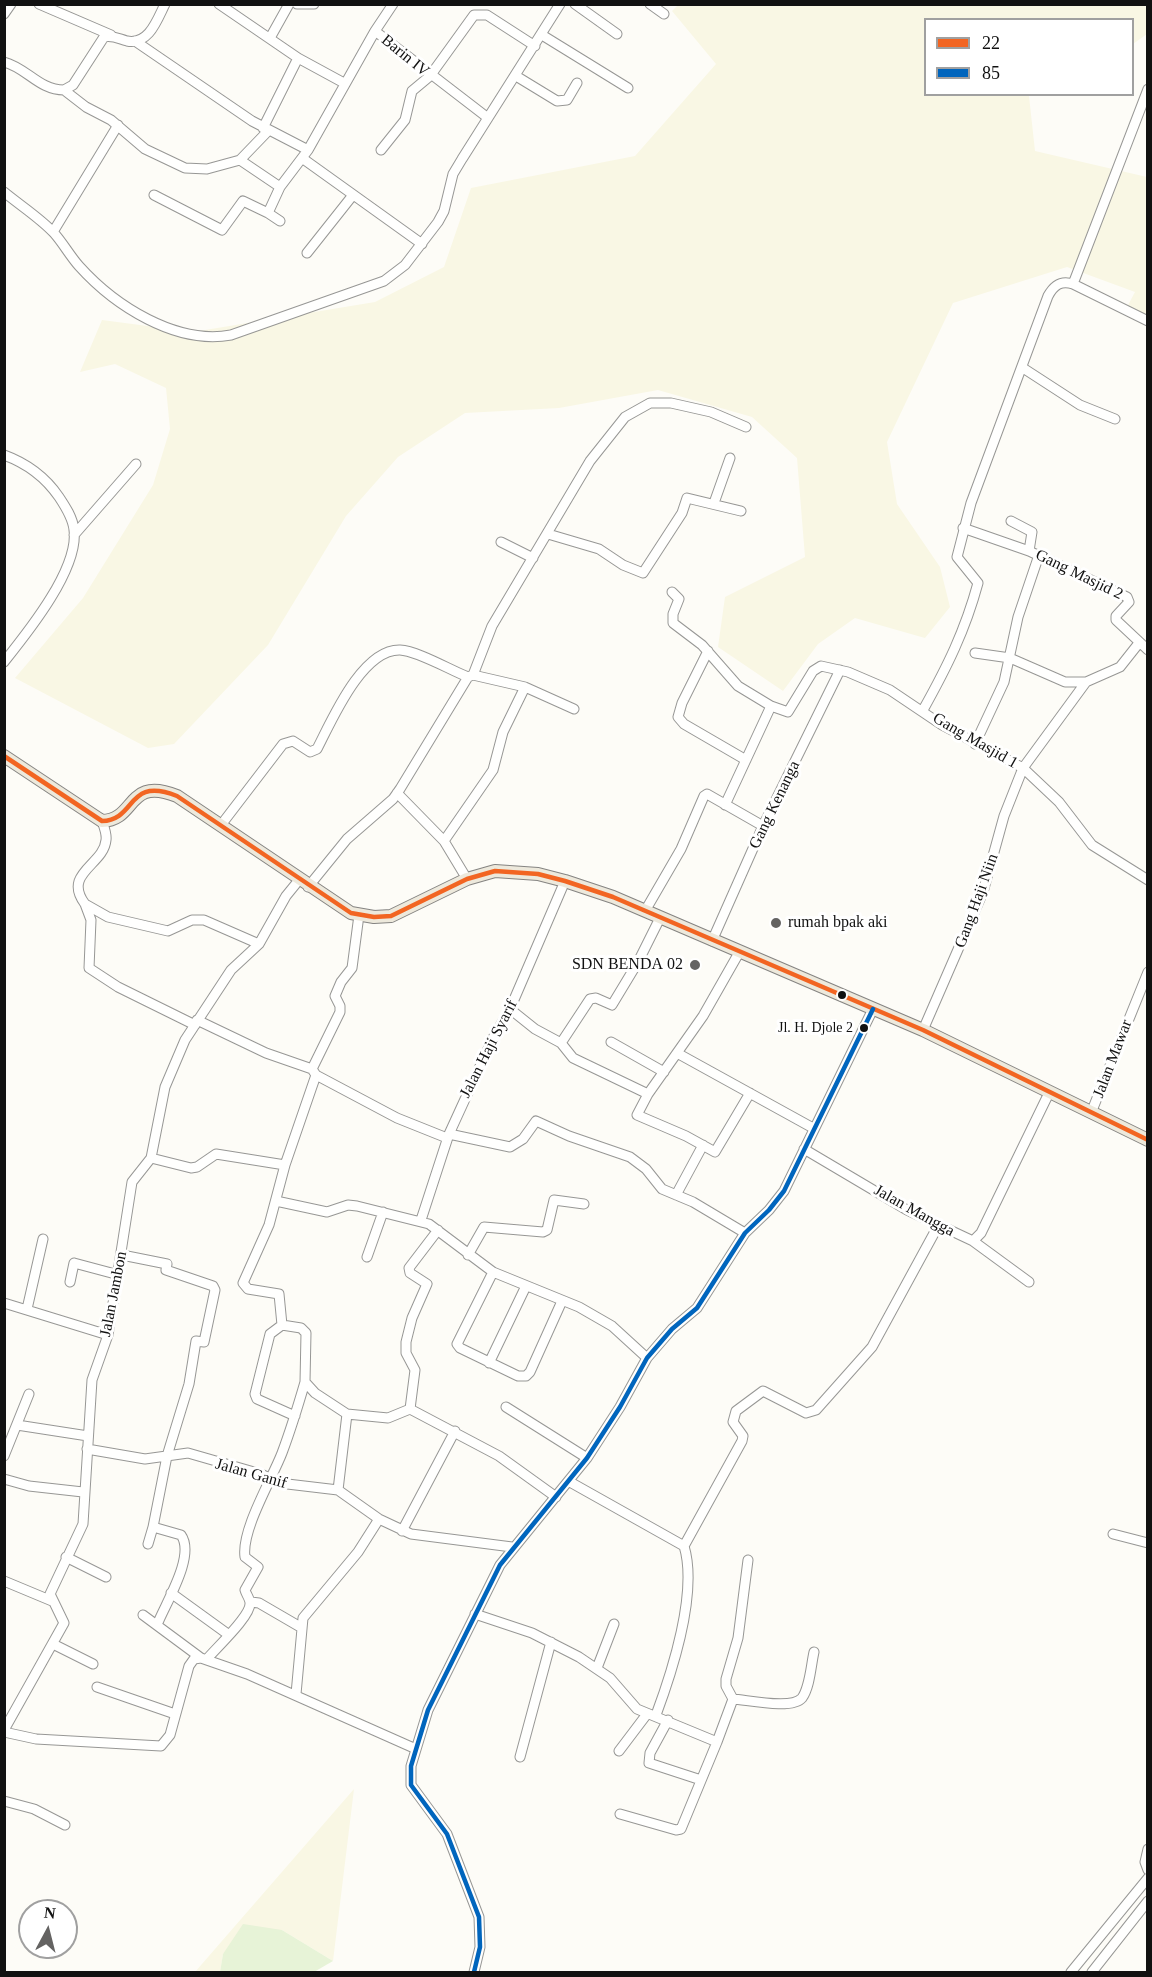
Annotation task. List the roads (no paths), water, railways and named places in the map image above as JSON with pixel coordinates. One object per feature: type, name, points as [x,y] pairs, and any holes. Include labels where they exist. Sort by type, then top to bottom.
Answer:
[{"type":"main road","points":[[4,756],[102,821],[114,819],[139,795],[156,790],[177,796],[345,910],[358,915],[383,917],[401,913],[468,879],[495,871],[510,871],[565,881],[645,911],[923,1030],[1148,1140]]},
{"type":"street","points":[[4,14],[10,4]]},
{"type":"street","points":[[39,4],[111,35],[135,41],[305,154],[353,195],[422,244]]},
{"type":"street","points":[[135,41],[149,33],[165,4]]},
{"type":"street","points":[[219,4],[298,57],[344,83]]},
{"type":"street","points":[[270,38],[289,4]]},
{"type":"street","points":[[297,4],[314,4]]},
{"type":"street","points":[[375,31],[393,4]]},
{"type":"street","points":[[486,15],[492,4]]},
{"type":"street","points":[[4,192],[53,232],[78,266],[131,311],[192,335],[207,337],[231,335],[384,281],[399,272],[422,244],[444,211],[453,174],[560,4]]},
{"type":"street","points":[[575,4],[617,34]]},
{"type":"street","points":[[650,4],[664,14]]},
{"type":"street","points":[[381,150],[405,120],[412,91],[430,76],[471,17],[477,13],[486,15],[535,46]]},
{"type":"street","name":"Barin IV","points":[[268,213],[280,187],[305,154],[375,31],[430,76],[488,118]]},
{"type":"street","points":[[64,90],[73,85],[100,42],[111,35]]},
{"type":"street","points":[[542,35],[628,88]]},
{"type":"street","points":[[4,62],[11,64],[40,84],[64,90],[86,107],[118,125],[145,149],[185,168],[207,169],[240,160],[266,129],[298,57]]},
{"type":"street","points":[[516,76],[557,101],[567,100],[577,83]]},
{"type":"street","points":[[1073,284],[1148,89]]},
{"type":"street","points":[[53,232],[118,125]]},
{"type":"street","points":[[240,160],[280,187]]},
{"type":"street","points":[[154,195],[222,230],[243,201],[280,221]]},
{"type":"street","points":[[307,253],[353,195]]},
{"type":"street","points":[[923,710],[954,656],[968,622],[978,583],[957,557],[963,528],[1052,288],[1066,282],[1073,284],[1148,321]]},
{"type":"street","points":[[1023,368],[1080,405],[1115,419]]},
{"type":"street","name":"Jalan Jambon","points":[[52,1601],[50,1594],[83,1524],[85,1513],[83,1492],[92,1380],[108,1335],[132,1182],[151,1158],[165,1087],[196,1023],[231,970],[259,944],[286,896],[304,883],[397,793],[470,676],[492,626],[590,461],[632,411],[650,403],[671,403],[711,412],[746,427]]},
{"type":"street","points":[[4,455],[35,472],[51,486],[70,516],[74,535],[73,548],[62,578],[4,662]]},
{"type":"street","points":[[714,503],[730,458]]},
{"type":"street","points":[[74,535],[136,465]]},
{"type":"street","points":[[548,534],[599,549],[623,565],[643,573],[681,513],[687,498],[741,511]]},
{"type":"street","points":[[1011,521],[1032,532],[1029,551]]},
{"type":"street","name":"Gang Masjid 2","points":[[963,528],[1039,555],[1127,597],[1129,602],[1116,616],[1116,620],[1148,650]]},
{"type":"street","points":[[501,542],[533,558]]},
{"type":"street","points":[[975,744],[1004,682],[1018,617],[1039,555]]},
{"type":"street","points":[[672,592],[680,599],[672,622],[708,651],[738,686],[771,706],[788,712],[818,666],[840,670]]},
{"type":"street","points":[[975,653],[1010,658],[1065,682],[1086,682],[1120,667],[1139,643]]},
{"type":"street","points":[[221,825],[283,744],[293,741],[310,752],[317,749],[349,690],[372,661],[390,651],[408,651],[470,676],[525,687],[574,709]]},
{"type":"street","points":[[708,651],[682,703],[678,717],[684,724],[747,760]]},
{"type":"street","name":"Gang Masjid 1","points":[[840,670],[890,690],[975,744],[1023,768],[1059,802],[1092,844],[1148,880]]},
{"type":"street","name":"Gang Kenanga","points":[[712,941],[763,826],[840,670]]},
{"type":"street","name":"Gang Haji Niin","points":[[923,1030],[983,892],[1004,816],[1023,768],[1086,682]]},
{"type":"street","points":[[444,841],[493,770],[503,732],[525,687]]},
{"type":"street","points":[[725,805],[771,706]]},
{"type":"street","points":[[397,793],[444,841],[468,879]]},
{"type":"street","points":[[645,911],[681,849],[704,796],[707,794],[763,826]]},
{"type":"street","points":[[102,821],[106,833],[106,844],[80,878],[78,885],[91,920],[89,968],[118,987],[196,1023],[314,1072],[397,1118],[448,1136],[510,1147],[523,1139],[536,1121],[543,1122],[569,1136],[630,1157],[646,1169],[662,1189],[745,1233]]},
{"type":"street","name":"Jalan Haji Syarif","points":[[420,1220],[448,1136],[492,1038],[510,1009],[565,881]]},
{"type":"street","points":[[85,904],[108,916],[168,931],[192,920],[204,920],[259,944]]},
{"type":"street","points":[[282,1325],[279,1294],[248,1289],[243,1283],[262,1242],[276,1201],[314,1072],[340,1012],[335,996],[341,982],[352,968],[358,915]]},
{"type":"street","points":[[561,1043],[590,999],[596,998],[612,1005],[638,962],[660,918]]},
{"type":"street","points":[[740,951],[703,1016],[648,1094],[638,1116],[716,1152],[750,1094]]},
{"type":"street","name":"Jalan Mawar","points":[[1091,1113],[1148,972]]},
{"type":"street","points":[[510,1009],[534,1029],[561,1043],[573,1058],[648,1094]]},
{"type":"street","points":[[474,1972],[480,1947],[479,1917],[447,1834],[411,1785],[411,1766],[428,1710],[487,1588],[512,1547],[570,1482],[620,1407],[647,1358],[672,1329],[696,1308],[745,1233],[769,1210],[784,1191],[873,1009]]},
{"type":"street","points":[[610,1042],[664,1072]]},
{"type":"street","points":[[677,1053],[813,1128]]},
{"type":"street","name":"Jalan Mangga","points":[[804,1149],[938,1226],[973,1241],[981,1233],[1049,1092]]},
{"type":"street","points":[[676,1195],[703,1145]]},
{"type":"street","points":[[151,1158],[184,1168],[197,1167],[216,1154],[285,1165]]},
{"type":"street","points":[[468,1255],[484,1227],[543,1232],[547,1230],[554,1200],[584,1204]]},
{"type":"street","points":[[276,1201],[327,1212],[348,1205],[420,1220],[438,1230],[493,1272],[562,1301],[612,1326],[647,1358]]},
{"type":"street","points":[[367,1257],[383,1212]]},
{"type":"street","points":[[618,1751],[651,1715],[672,1669],[681,1634],[688,1569],[684,1546],[742,1441],[743,1436],[733,1422],[736,1411],[763,1391],[806,1413],[816,1410],[872,1347],[938,1226]]},
{"type":"street","points":[[410,1409],[415,1370],[406,1353],[406,1342],[412,1318],[427,1284],[410,1273],[409,1268],[438,1230]]},
{"type":"street","points":[[27,1309],[43,1239]]},
{"type":"street","points":[[973,1241],[1029,1281]]},
{"type":"street","points":[[122,1255],[167,1264],[165,1270],[213,1286],[215,1290],[204,1342],[196,1341],[189,1384],[167,1456],[148,1544]]},
{"type":"street","points":[[70,1282],[74,1263],[119,1275]]},
{"type":"street","points":[[493,1272],[457,1344],[460,1348],[518,1376],[526,1376],[562,1301]]},
{"type":"street","points":[[489,1363],[526,1286]]},
{"type":"street","points":[[4,1303],[108,1335]]},
{"type":"street","points":[[250,1602],[245,1590],[258,1567],[245,1557],[244,1553],[258,1504],[272,1479],[295,1416],[305,1382],[306,1334],[304,1330],[282,1325],[273,1330],[268,1341],[255,1394],[257,1399],[295,1416]]},
{"type":"street","points":[[305,1382],[315,1393],[347,1414],[388,1418],[410,1409],[499,1456],[556,1497]]},
{"type":"street","points":[[4,1456],[29,1394]]},
{"type":"street","points":[[506,1407],[587,1458]]},
{"type":"street","points":[[347,1414],[346,1440],[338,1490],[379,1519],[402,1531],[512,1547]]},
{"type":"street","points":[[17,1425],[88,1436]]},
{"type":"street","points":[[402,1531],[455,1431]]},
{"type":"street","name":"Jalan Ganif","points":[[87,1449],[145,1459],[188,1453],[293,1486],[338,1490]]},
{"type":"street","points":[[4,1479],[29,1486],[83,1492]]},
{"type":"street","points":[[570,1482],[684,1546]]},
{"type":"street","points":[[296,1695],[303,1618],[357,1554],[379,1519]]},
{"type":"street","points":[[153,1527],[181,1535],[184,1540],[182,1573],[157,1625]]},
{"type":"street","points":[[1113,1533],[1148,1543]]},
{"type":"street","points":[[66,1557],[106,1577]]},
{"type":"street","points":[[620,1814],[676,1830],[681,1829],[733,1699],[726,1686],[726,1679],[738,1638],[748,1560]]},
{"type":"street","points":[[4,1581],[52,1601],[64,1623],[8,1715],[4,1731],[36,1739],[154,1747],[166,1744],[189,1666],[194,1659],[204,1659],[229,1635],[237,1626],[250,1602]]},
{"type":"street","points":[[171,1593],[229,1635]]},
{"type":"street","points":[[250,1602],[260,1603],[302,1628]]},
{"type":"street","points":[[475,1614],[551,1642],[610,1678],[637,1709],[717,1742]]},
{"type":"street","points":[[142,1615],[204,1659],[296,1695],[416,1749]]},
{"type":"street","points":[[597,1668],[614,1624]]},
{"type":"street","points":[[520,1757],[551,1642]]},
{"type":"street","points":[[53,1644],[93,1664]]},
{"type":"street","points":[[733,1699],[783,1704],[796,1702],[804,1693],[814,1652]]},
{"type":"street","points":[[97,1688],[175,1714]]},
{"type":"street","points":[[668,1720],[650,1753],[649,1763],[701,1780]]},
{"type":"street","points":[[4,1801],[34,1809],[65,1825]]},
{"type":"street","points":[[1148,1849],[1145,1862],[1148,1870]]},
{"type":"street","points":[[1071,1972],[1148,1878]]},
{"type":"street","points":[[1092,1972],[1148,1901]]},
{"type":"place","name":"rumah bpak aki","points":[[776,923]]},
{"type":"place","name":"SDN BENDA 02","points":[[695,965]]},
{"type":"place","name":"Jl. H. Djole 2","points":[[864,1028]]}]
